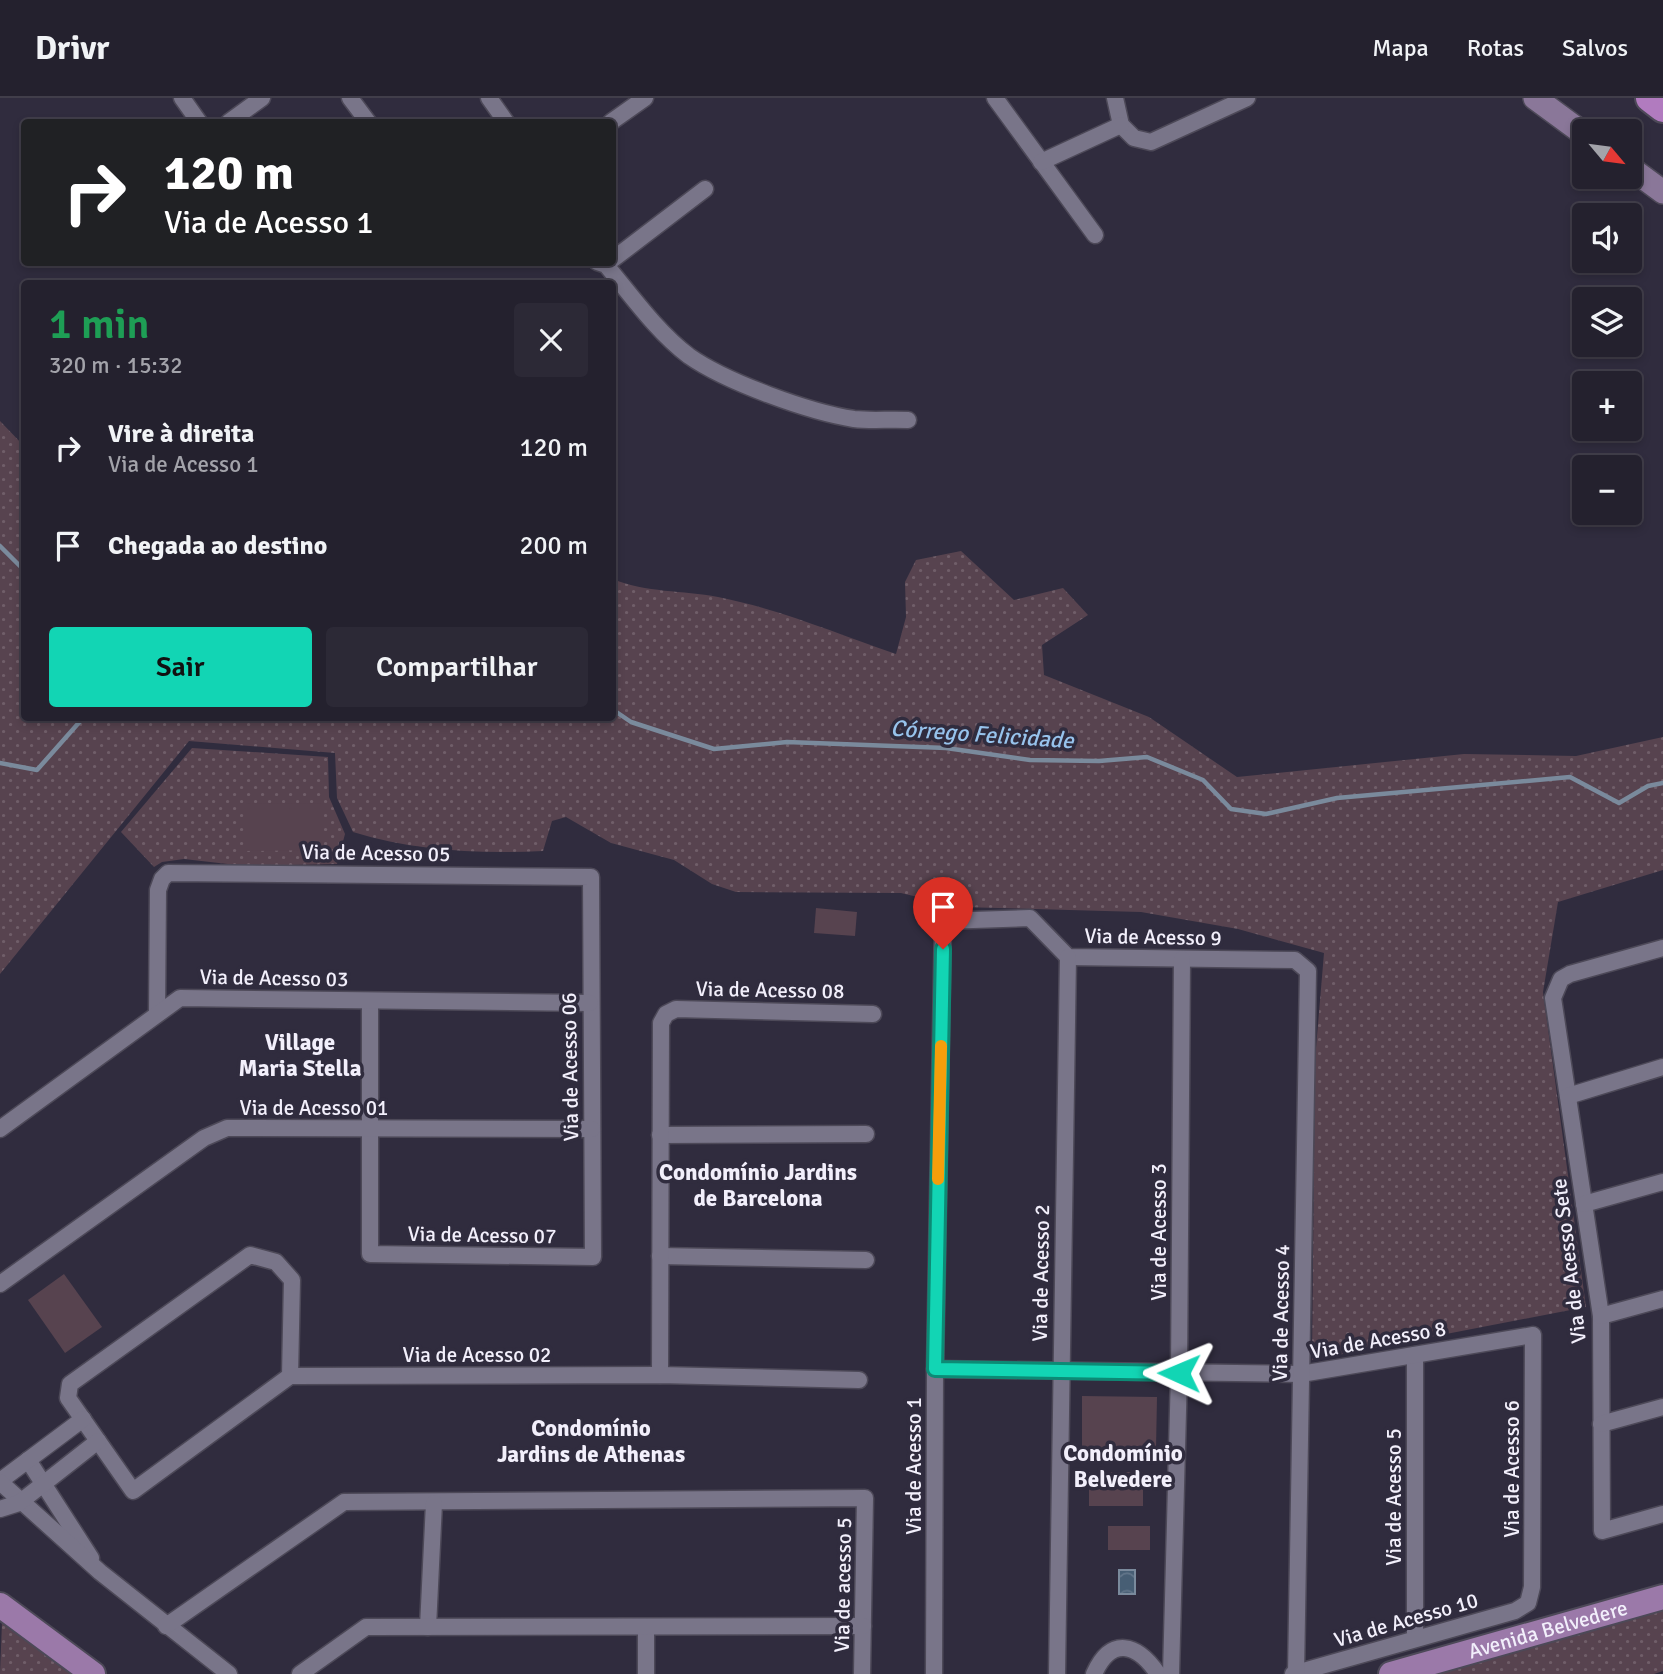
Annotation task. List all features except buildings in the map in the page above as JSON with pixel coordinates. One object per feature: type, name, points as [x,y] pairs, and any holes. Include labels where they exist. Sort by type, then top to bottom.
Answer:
[{"type":"highway","points":[[1650,98],[1663,108]]},
{"type":"main road","points":[[1535,98],[1572,125]]},
{"type":"main road","points":[[1642,177],[1663,192]]},
{"type":"main road","name":"Avenida Belvedere","points":[[1391,1674],[1663,1597]]},
{"type":"main road","points":[[0,1605],[93,1674]]},
{"type":"street","points":[[182,98],[198,119]]},
{"type":"street","points":[[233,119],[262,98]]},
{"type":"street","points":[[350,98],[366,119]]},
{"type":"street","points":[[489,98],[504,119]]},
{"type":"street","points":[[615,119],[645,98]]},
{"type":"street","points":[[995,98],[1095,235]]},
{"type":"street","points":[[1115,98],[1121,125],[1134,138],[1152,142],[1247,98]]},
{"type":"street","points":[[1041,162],[1121,125]]},
{"type":"street","points":[[616,255],[705,189]]},
{"type":"street","points":[[609,266],[643,310],[688,355],[719,373],[820,411],[856,419],[908,419]]},
{"type":"street","name":"Via de Acesso 05","points":[[157,1014],[158,901],[162,879],[179,872],[591,877]]},
{"type":"street","name":"Via de Acesso 06","points":[[591,877],[593,1257]]},
{"type":"street","name":"Via de Acesso 9","points":[[943,922],[1030,918],[1068,957],[1295,961]]},
{"type":"street","name":"Via de Acesso 1","points":[[934,1674],[935,1369],[943,922]]},
{"type":"street","name":"Via de Acesso Sete","points":[[1663,948],[1570,974],[1556,988],[1553,998],[1601,1316],[1602,1531],[1663,1514]]},
{"type":"street","name":"Via de Acesso 2","points":[[1057,1674],[1068,957]]},
{"type":"street","name":"Via de Acesso 3","points":[[1171,1674],[1179,1373],[1182,959]]},
{"type":"street","name":"Via de Acesso 4","points":[[1295,961],[1308,971],[1295,1674]]},
{"type":"street","name":"Via de Acesso 03","points":[[0,1129],[180,998],[590,1003]]},
{"type":"street","points":[[370,1001],[370,1130]]},
{"type":"street","name":"Via de Acesso 08","points":[[660,1135],[660,1033],[666,1014],[676,1009],[873,1014]]},
{"type":"street","points":[[1568,1096],[1663,1068]]},
{"type":"street","name":"Via de Acesso 01","points":[[0,1284],[204,1138],[227,1128],[592,1129]]},
{"type":"street","name":"Via de Acesso 07","points":[[370,1130],[370,1254],[593,1257]]},
{"type":"street","points":[[660,1376],[660,1135],[866,1134]]},
{"type":"street","points":[[1584,1203],[1663,1182]]},
{"type":"street","points":[[250,1255],[276,1262],[292,1280],[290,1376],[133,1491],[68,1398],[70,1384],[250,1255]]},
{"type":"street","points":[[660,1256],[866,1260]]},
{"type":"street","points":[[1601,1316],[1663,1299]]},
{"type":"street","name":"Via de Acesso 8","points":[[935,1369],[1301,1374],[1533,1335]]},
{"type":"street","name":"Via de Acesso 6","points":[[1528,1602],[1532,1587],[1533,1335]]},
{"type":"street","name":"Via de Acesso 5","points":[[1415,1355],[1415,1638]]},
{"type":"street","name":"Via de Acesso 02","points":[[290,1376],[660,1376],[859,1380]]},
{"type":"street","points":[[1601,1424],[1663,1407]]},
{"type":"street","points":[[83,1419],[0,1482],[19,1503],[100,1572],[229,1674]]},
{"type":"street","points":[[0,1509],[19,1503],[98,1441]]},
{"type":"street","points":[[28,1460],[100,1572]]},
{"type":"street","name":"Via de acesso 5","points":[[433,1503],[865,1498],[862,1674]]},
{"type":"street","points":[[166,1626],[344,1502],[433,1503],[428,1627]]},
{"type":"street","name":"Via de Acesso 10","points":[[1295,1674],[1514,1611],[1528,1602]]},
{"type":"street","points":[[300,1674],[366,1627],[863,1626]]},
{"type":"street","points":[[646,1628],[646,1674]]},
{"type":"street","points":[[1094,1674],[1101,1657],[1117,1648],[1134,1649],[1147,1658],[1157,1674]]},
{"type":"shaded area","points":[[0,421],[21,443],[21,721],[616,721],[616,580],[638,587],[741,602],[896,654],[906,617],[905,582],[916,560],[961,551],[1014,600],[1063,588],[1088,615],[1042,645],[1044,675],[1149,717],[1237,777],[1464,754],[1576,756],[1663,737],[1663,870],[1558,902],[1543,992],[1586,1307],[1312,1360],[1315,1060],[1324,953],[1238,929],[1141,912],[959,907],[901,893],[736,892],[712,884],[674,860],[611,843],[566,817],[552,821],[543,851],[471,851],[400,843],[353,832],[337,798],[335,753],[189,741],[0,974]]},
{"type":"shaded area","points":[[192,748],[328,757],[329,797],[345,834],[337,864],[245,866],[184,859],[162,862],[154,867],[121,832]]},
{"type":"shaded area","points":[[321,803],[321,850],[245,851],[245,804]]},
{"type":"shaded area","points":[[816,908],[857,912],[855,936],[814,933]]},
{"type":"shaded area","points":[[64,1274],[102,1327],[65,1353],[28,1300]]},
{"type":"shaded area","points":[[1082,1396],[1157,1397],[1156,1449],[1082,1448]]},
{"type":"shaded area","points":[[1089,1472],[1143,1472],[1143,1506],[1089,1506]]},
{"type":"shaded area","points":[[1108,1526],[1150,1526],[1150,1550],[1108,1550]]},
{"type":"shaded area","points":[[1663,1607],[1663,1671],[1654,1674],[1430,1674]]},
{"type":"shaded area","points":[[2,1622],[81,1674],[0,1674]]},
{"type":"water","points":[[1119,1570],[1135,1570],[1135,1594],[1119,1594]]},
{"type":"waterway","points":[[0,546],[21,567]]},
{"type":"waterway","name":"Córrego Felicidade","points":[[616,712],[631,722],[714,749],[787,742],[946,748],[1030,760],[1099,761],[1147,757],[1203,780],[1231,809],[1266,814],[1337,798],[1570,777],[1619,803],[1648,786],[1663,783]]},
{"type":"waterway","name":"Córrego Felicidade","points":[[0,763],[37,770],[80,721]]},
{"type":"slow traffic","points":[[938,1179],[941,1046]]},
{"type":"district","name":"Village Maria Stella","points":[[300,1055]]},
{"type":"district","name":"Condomínio Jardins de Barcelona","points":[[758,1185]]},
{"type":"district","name":"Condomínio Jardins de Athenas","points":[[591,1441]]},
{"type":"district","name":"Condomínio Belvedere","points":[[1123,1466]]},
{"type":"route","points":[[943,949],[935,1369],[1179,1373]]}]
